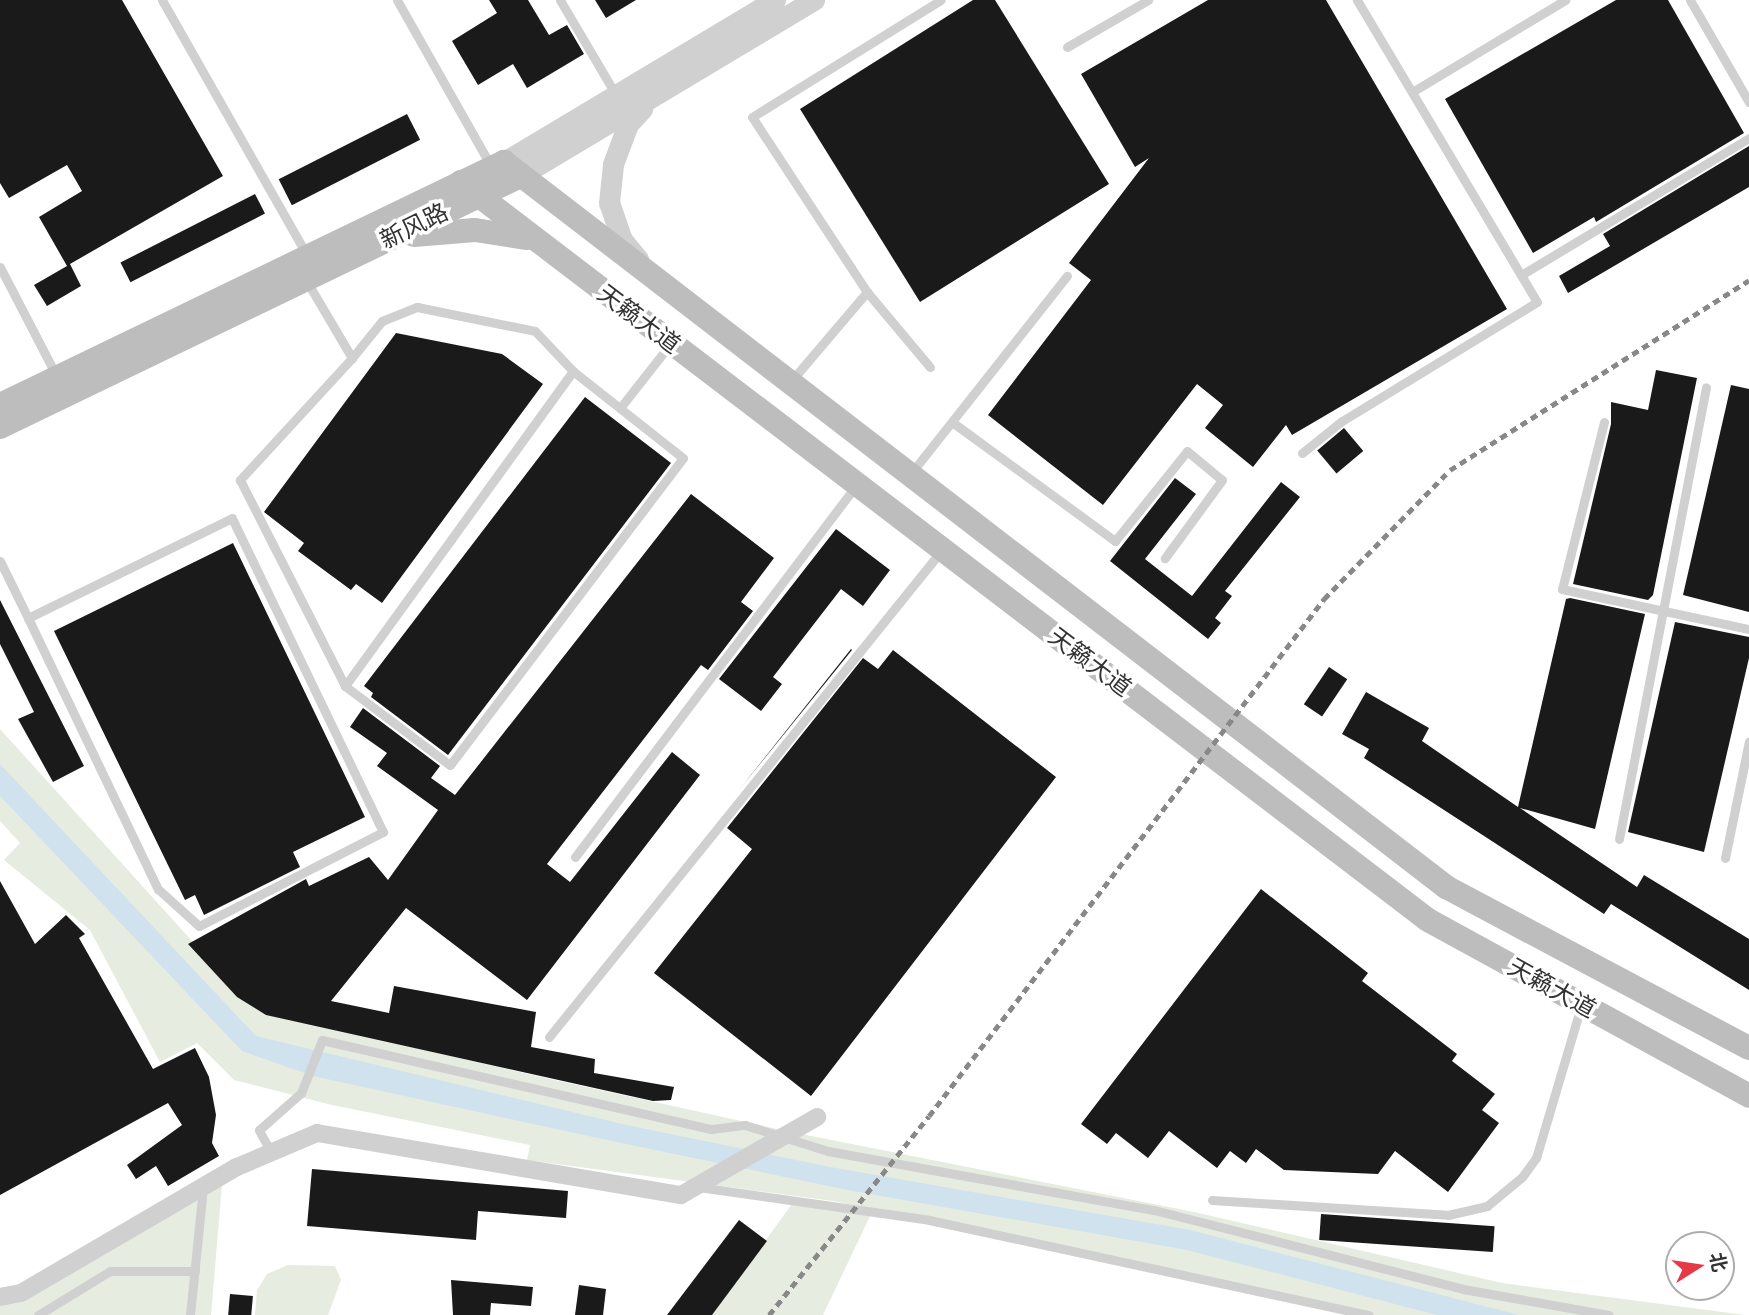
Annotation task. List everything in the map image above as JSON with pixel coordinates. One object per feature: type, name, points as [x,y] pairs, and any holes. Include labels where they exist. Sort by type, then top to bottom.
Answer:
[{"type":"main road","name":"新风路","points":[[0,405],[307,267],[373,246],[505,169]]},
{"type":"main road","name":"天籁大道","points":[[505,169],[1446,887],[1749,1048]]},
{"type":"main road","name":"新风路","points":[[0,426],[307,267],[469,189]]},
{"type":"main road","name":"天籁大道","points":[[469,189],[1428,920],[1749,1096]]},
{"type":"main road","points":[[373,246],[431,230],[509,232],[537,242]]},
{"type":"street","name":"新风路","points":[[505,169],[616,95],[775,0]]},
{"type":"street","name":"新风路","points":[[505,169],[659,93],[814,0]]},
{"type":"street","points":[[659,93],[628,124],[613,164],[610,203],[622,240],[660,285]]},
{"type":"street","points":[[0,1297],[21,1293],[203,1187],[317,1133],[681,1195],[715,1177],[774,1139],[817,1117]]},
{"type":"lane","points":[[162,0],[307,267],[352,358]]},
{"type":"lane","points":[[397,0],[505,169]]},
{"type":"lane","points":[[560,0],[616,95]]},
{"type":"lane","points":[[930,366],[867,292],[752,117],[941,0]]},
{"type":"lane","points":[[1066,47],[1148,0]]},
{"type":"lane","points":[[1301,453],[1342,421],[1537,302],[1357,0]]},
{"type":"lane","points":[[1412,92],[1565,0]]},
{"type":"lane","points":[[1690,0],[1749,102]]},
{"type":"lane","points":[[1521,275],[1749,138]]},
{"type":"lane","points":[[0,267],[58,377]]},
{"type":"lane","points":[[909,476],[1068,276]]},
{"type":"lane","points":[[789,384],[867,292]]},
{"type":"lane","points":[[417,307],[535,331],[573,371],[683,458],[450,765],[345,687],[240,480],[352,358],[382,321],[417,307]]},
{"type":"lane","points":[[620,408],[671,343]]},
{"type":"lane","points":[[345,687],[573,371]]},
{"type":"lane","points":[[1619,839],[1660,610],[1706,387]]},
{"type":"lane","points":[[952,422],[1115,541],[1187,451],[1222,480],[1165,558]]},
{"type":"lane","points":[[1604,422],[1562,589],[1749,629]]},
{"type":"lane","points":[[575,857],[857,485]]},
{"type":"lane","points":[[0,561],[27,618],[158,889],[199,926],[383,832],[232,518],[27,618]]},
{"type":"lane","points":[[549,1037],[942,550]]},
{"type":"lane","points":[[1725,858],[1749,741]]},
{"type":"lane","points":[[1212,1200],[1448,1215],[1487,1206],[1522,1177],[1536,1158],[1581,1004]]},
{"type":"lane","points":[[271,1153],[259,1130],[301,1093],[322,1040],[711,1129],[745,1125],[774,1139],[1166,1212],[1463,1289],[1609,1315]]},
{"type":"lane","points":[[190,1315],[203,1187]]},
{"type":"lane","points":[[696,1187],[929,1220],[1369,1315]]},
{"type":"lane","points":[[38,1315],[110,1271],[195,1271]]},
{"type":"shaded area","points":[[0,729],[193,942],[189,946],[237,996],[365,1036],[559,1081],[791,1132],[1194,1212],[1502,1283],[1745,1315],[1369,1315],[1125,1259],[833,1201],[527,1160],[530,1145],[332,1105],[234,1080],[197,1043],[160,1062],[90,930],[4,860],[20,843],[0,821]]},
{"type":"shaded area","points":[[223,1173],[211,1315],[0,1315],[0,1297]]},
{"type":"shaded area","points":[[794,1201],[872,1212],[823,1315],[712,1315]]},
{"type":"shaded area","points":[[288,1265],[335,1266],[341,1280],[328,1315],[255,1315],[257,1290],[267,1274]]},
{"type":"water","points":[[0,764],[256,1036],[622,1124],[830,1167],[1190,1230],[1519,1315],[1437,1315],[1187,1250],[853,1191],[607,1140],[313,1076],[242,1051],[0,796]]},
{"type":"building","points":[[0,0],[122,0],[223,176],[70,264],[81,286],[47,306],[34,285],[67,266],[39,217],[82,191],[67,165],[9,198],[0,183]]},
{"type":"building","points":[[489,0],[528,0],[549,35],[567,25],[584,54],[527,88],[513,64],[478,85],[452,41],[497,13]]},
{"type":"building","points":[[595,0],[636,0],[606,18]]},
{"type":"building","points":[[973,0],[995,0],[1109,184],[920,302],[800,109]]},
{"type":"building","points":[[1208,0],[1326,0],[1507,309],[1292,435],[1286,425],[1253,467],[1205,428],[1223,405],[1197,384],[1103,505],[988,415],[1091,280],[1069,263],[1149,158],[1135,167],[1081,74]]},
{"type":"building","points":[[1616,0],[1668,0],[1744,133],[1596,222],[1594,217],[1533,253],[1445,99]]},
{"type":"building","points":[[407,114],[420,140],[292,205],[279,179]]},
{"type":"building","points":[[1749,146],[1749,187],[1568,293],[1559,276],[1610,246],[1603,234]]},
{"type":"building","points":[[255,194],[265,214],[130,282],[120,263]]},
{"type":"building","points":[[396,333],[502,354],[543,384],[382,603],[356,584],[351,590],[298,551],[304,543],[264,512]]},
{"type":"building","points":[[1656,370],[1697,378],[1653,595],[1648,600],[1573,584],[1611,424],[1611,402],[1648,410]]},
{"type":"building","points":[[1731,385],[1749,389],[1749,612],[1683,595]]},
{"type":"building","points":[[585,397],[671,463],[448,755],[371,697],[373,693],[364,686]]},
{"type":"building","points":[[1344,428],[1363,451],[1336,473],[1317,450]]},
{"type":"building","points":[[1175,478],[1196,494],[1145,559],[1192,596],[1281,482],[1300,497],[1225,591],[1232,596],[1215,618],[1221,623],[1208,639],[1110,561]]},
{"type":"building","points":[[691,494],[774,558],[741,602],[753,611],[708,670],[701,665],[547,864],[570,882],[672,752],[700,775],[527,1000],[406,908],[331,1001],[389,1013],[394,986],[536,1012],[531,1047],[595,1059],[594,1073],[674,1087],[671,1100],[653,1101],[266,1015],[237,997],[188,944],[306,879],[309,886],[369,857],[388,880],[438,810],[377,766],[387,753],[350,727],[363,708],[440,766],[431,778],[455,795]]},
{"type":"building","points":[[836,529],[890,570],[863,606],[841,589],[773,677],[782,684],[761,711],[719,679]]},
{"type":"building","points":[[233,543],[365,817],[293,852],[300,867],[204,915],[195,895],[185,900],[54,631]]},
{"type":"building","points":[[1566,599],[1645,614],[1595,829],[1520,808],[1637,887],[1644,875],[1749,939],[1749,990],[1611,904],[1604,914],[1364,758],[1369,749],[1342,734],[1366,692],[1429,728],[1422,741],[1518,807]]},
{"type":"building","points":[[0,600],[84,766],[53,782],[18,719],[34,712],[0,644]]},
{"type":"building","points":[[1675,622],[1749,637],[1749,658],[1704,852],[1628,832]]},
{"type":"building","points":[[851,649],[852,650],[739,790]]},
{"type":"building","points":[[893,650],[1056,777],[811,1096],[654,973],[752,849],[727,828],[863,658],[878,669]]},
{"type":"building","points":[[1329,667],[1347,679],[1322,717],[1304,704]]},
{"type":"building","points":[[0,881],[35,944],[66,915],[85,934],[79,938],[153,1069],[195,1048],[209,1077],[216,1115],[212,1143],[219,1156],[168,1186],[156,1166],[136,1179],[127,1165],[182,1125],[168,1103],[0,1195]]},
{"type":"building","points":[[1261,889],[1368,973],[1362,981],[1457,1054],[1452,1061],[1495,1094],[1482,1110],[1499,1123],[1448,1192],[1395,1151],[1378,1174],[1284,1170],[1256,1149],[1246,1163],[1230,1151],[1217,1168],[1169,1131],[1148,1158],[1116,1133],[1107,1144],[1081,1124]]},
{"type":"building","points":[[312,1169],[568,1191],[566,1218],[478,1211],[476,1240],[307,1226]]},
{"type":"building","points":[[1321,1214],[1495,1226],[1493,1252],[1319,1240]]},
{"type":"building","points":[[739,1220],[767,1241],[712,1315],[667,1315]]},
{"type":"building","points":[[451,1280],[533,1287],[531,1306],[491,1303],[490,1315],[453,1315]]},
{"type":"building","points":[[579,1285],[606,1289],[603,1315],[575,1315]]},
{"type":"building","points":[[230,1294],[253,1296],[251,1315],[228,1315]]},
{"type":"railway","points":[[769,1315],[929,1116],[1324,599],[1450,470],[1749,280]]}]
